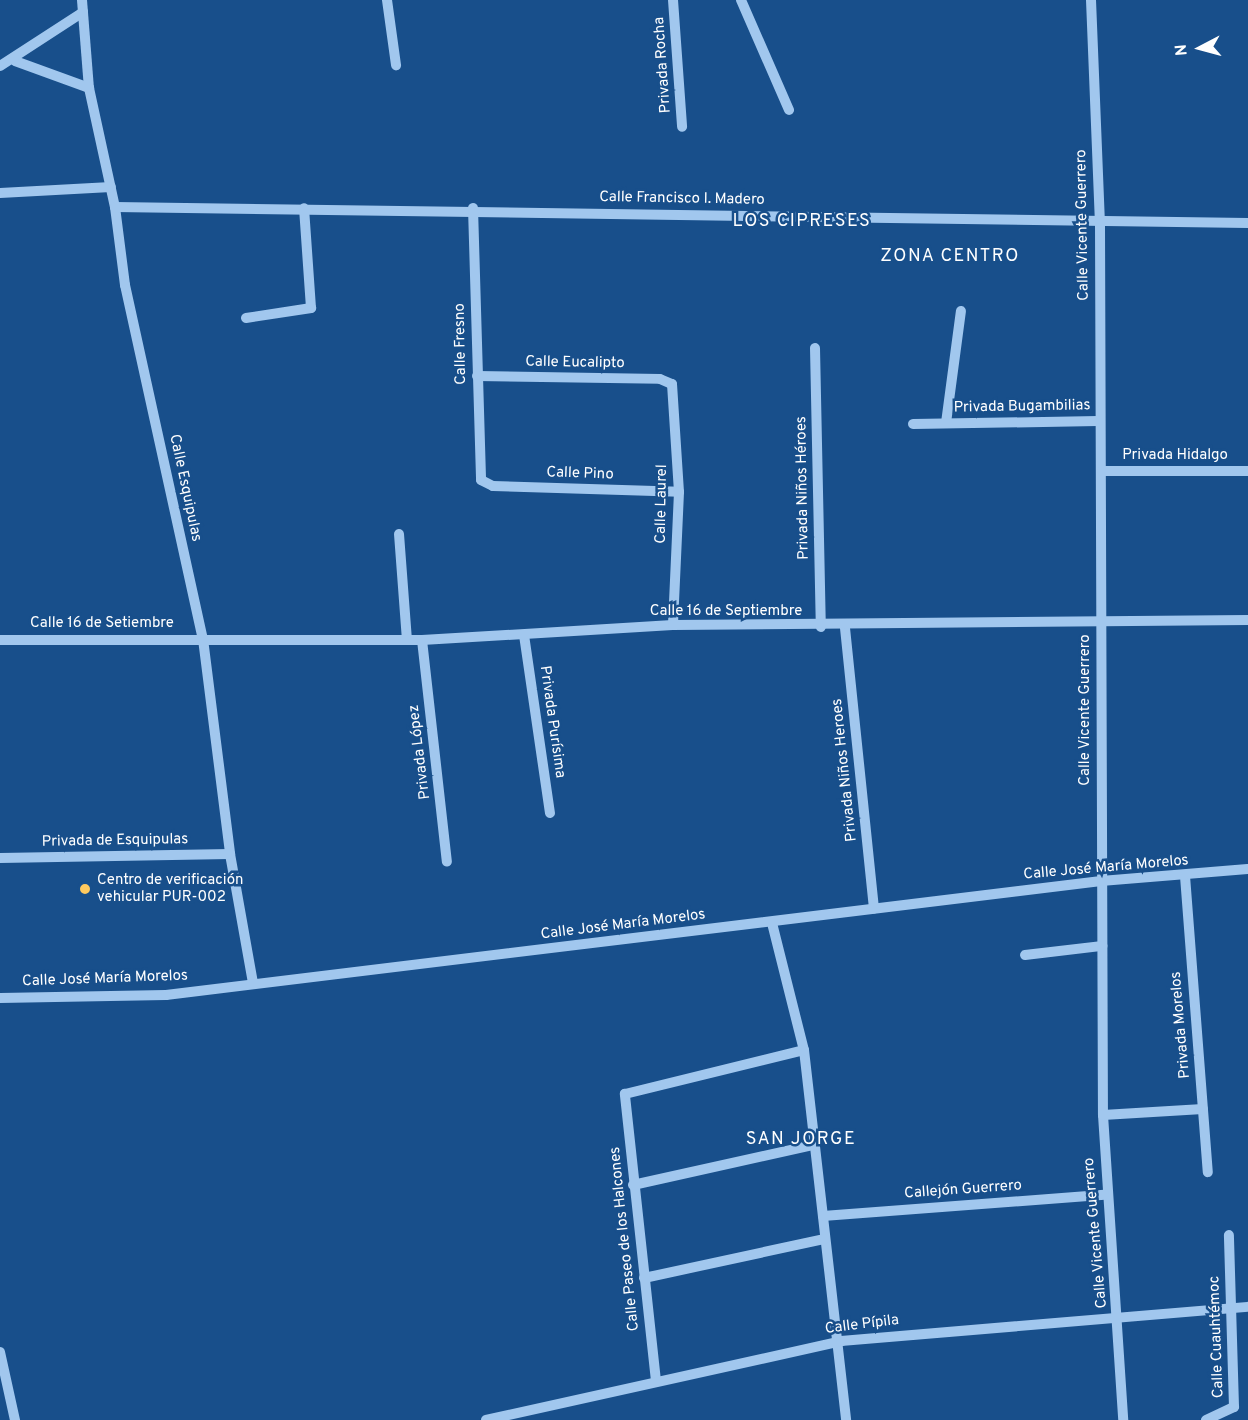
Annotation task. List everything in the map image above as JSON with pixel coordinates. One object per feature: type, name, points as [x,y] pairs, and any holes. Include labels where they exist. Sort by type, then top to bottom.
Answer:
[{"type":"street","name":"Calle Esquipulas","points":[[82,0],[89,88],[115,207],[125,285],[203,639],[230,854],[253,983]]},
{"type":"street","points":[[387,0],[396,65]]},
{"type":"street","name":"Privada Rocha","points":[[673,0],[682,127]]},
{"type":"street","points":[[741,0],[789,110]]},
{"type":"street","name":"Calle Vicente Guerrero","points":[[1091,0],[1100,225],[1098,421],[1102,471],[1101,881],[1104,1194],[1118,1315],[1124,1420]]},
{"type":"street","points":[[0,66],[15,61],[83,12]]},
{"type":"street","points":[[15,61],[89,88]]},
{"type":"street","points":[[0,193],[111,188]]},
{"type":"street","name":"Calle Francisco I. Madero","points":[[115,207],[473,208],[1100,225],[1248,223]]},
{"type":"street","points":[[246,318],[311,308],[304,207]]},
{"type":"street","name":"Calle Fresno","points":[[473,208],[481,480]]},
{"type":"street","name":"Privada Bugambilias","points":[[946,423],[961,311]]},
{"type":"street","name":"Privada Niños Héroes","points":[[815,348],[821,627]]},
{"type":"street","name":"Calle Eucalipto","points":[[477,376],[660,379],[672,384]]},
{"type":"street","name":"Calle Laurel","points":[[672,384],[679,492],[673,625]]},
{"type":"street","name":"Privada Bugambilias","points":[[913,424],[1098,421]]},
{"type":"street","name":"Privada Hidalgo","points":[[1102,471],[1248,471]]},
{"type":"street","name":"Calle Pino","points":[[481,480],[493,486],[679,492]]},
{"type":"street","points":[[399,534],[407,640]]},
{"type":"street","name":"Calle 16 de Septiembre","points":[[203,639],[422,640],[673,625],[845,627],[1101,617],[1248,620]]},
{"type":"street","name":"Privada Niños Heroes","points":[[845,627],[874,909]]},
{"type":"street","name":"Privada Purísima","points":[[524,635],[550,813]]},
{"type":"street","name":"Calle 16 de Setiembre","points":[[0,640],[203,639]]},
{"type":"street","name":"Privada López","points":[[422,640],[447,862]]},
{"type":"street","name":"Privada de Esquipulas","points":[[0,858],[230,854]]},
{"type":"street","name":"Calle José María Morelos","points":[[0,998],[166,994],[772,923],[1101,881],[1185,876],[1248,869]]},
{"type":"street","name":"Privada Morelos","points":[[1185,876],[1208,1172]]},
{"type":"street","points":[[772,923],[804,1050],[825,1239],[841,1341],[846,1420]]},
{"type":"street","points":[[1025,955],[1102,946]]},
{"type":"street","name":"Calle Paseo de los Halcones","points":[[656,1381],[633,1185],[625,1094],[804,1050]]},
{"type":"street","points":[[1103,1115],[1203,1109]]},
{"type":"street","points":[[633,1185],[814,1145]]},
{"type":"street","name":"Callejón Guerrero","points":[[824,1216],[1104,1194]]},
{"type":"street","name":"Calle Cuauhtémoc","points":[[1206,1420],[1234,1407],[1229,1235]]},
{"type":"street","points":[[644,1278],[825,1239]]},
{"type":"street","name":"Calle Pípila","points":[[486,1420],[841,1341],[1118,1315],[1248,1307]]},
{"type":"street","points":[[0,1352],[15,1420]]},
{"type":"place","name":"Centro de verificación vehicular PUR-002","points":[[85,889]]},
{"type":"district","name":"LOS CIPRESES","points":[[802,222]]},
{"type":"district","name":"ZONA CENTRO","points":[[950,257]]},
{"type":"district","name":"SAN JORGE","points":[[801,1140]]}]
